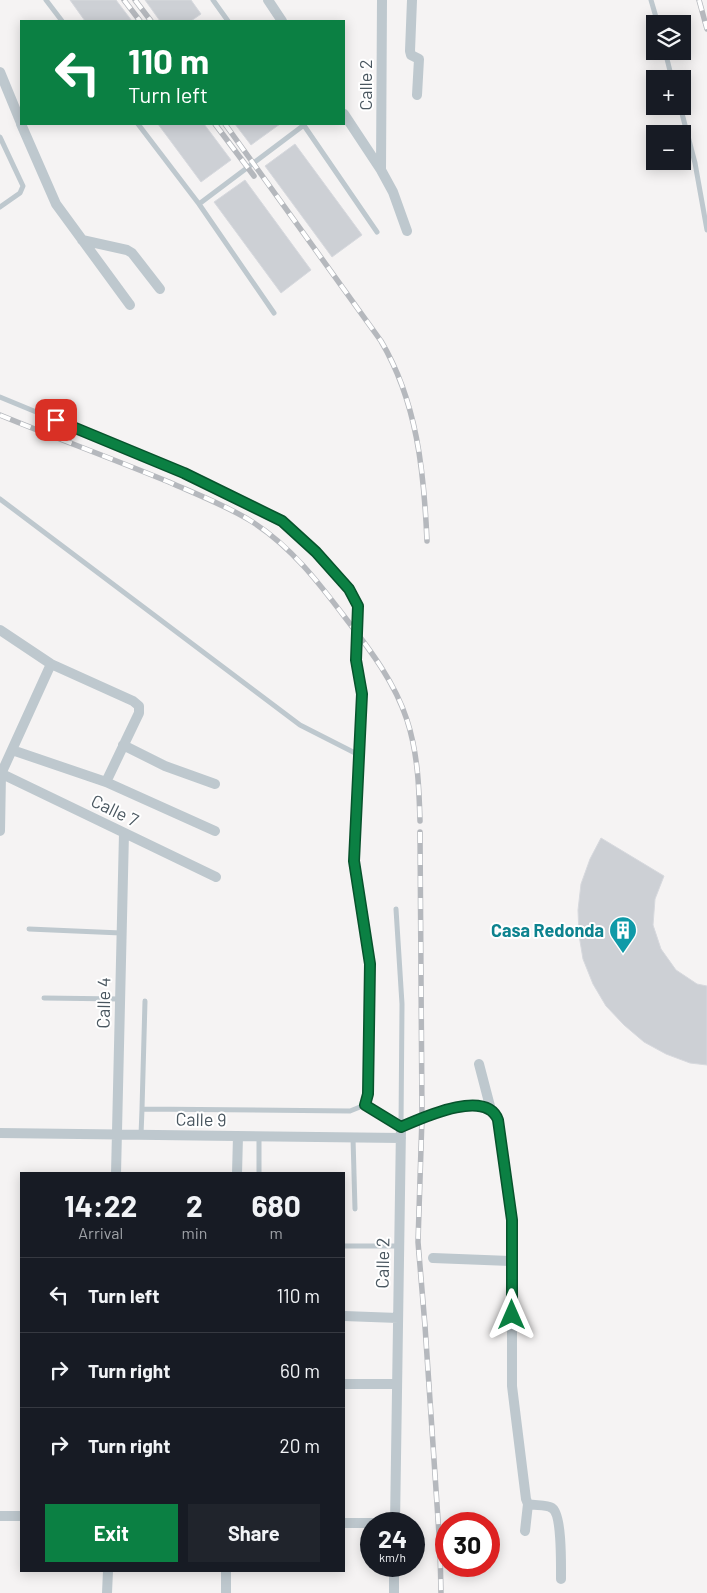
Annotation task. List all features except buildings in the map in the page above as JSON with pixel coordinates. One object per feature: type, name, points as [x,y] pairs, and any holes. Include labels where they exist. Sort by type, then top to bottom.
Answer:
[{"type":"street","points":[[268,0],[281,20]]},
{"type":"street","name":"Calle 2","points":[[381,170],[382,0]]},
{"type":"street","points":[[412,0],[410,51],[412,55],[419,59],[417,95]]},
{"type":"street","points":[[0,72],[20,122]]},
{"type":"street","points":[[345,116],[381,170],[393,192],[407,230]]},
{"type":"street","points":[[21,125],[52,197],[130,305]]},
{"type":"street","points":[[82,240],[127,250],[132,253],[160,289]]},
{"type":"street","points":[[0,630],[51,664],[137,703],[139,712],[106,782]]},
{"type":"street","points":[[0,831],[0,774],[51,664]]},
{"type":"street","points":[[123,745],[165,766],[215,784]]},
{"type":"street","points":[[12,750],[106,782],[215,831]]},
{"type":"street","name":"Calle 7","points":[[0,774],[216,877]]},
{"type":"street","name":"Calle 4","points":[[116,1172],[124,833]]},
{"type":"street","points":[[479,1064],[491,1110]]},
{"type":"street","points":[[401,1132],[434,1112],[464,1106],[480,1106],[491,1110],[498,1120],[512,1220],[512,1386],[528,1504],[525,1531]]},
{"type":"street","name":"Calle 2","points":[[395,1512],[401,1132]]},
{"type":"street","name":"Calle 9","points":[[0,1133],[354,1137],[401,1132]]},
{"type":"street","points":[[237,1172],[238,1136]]},
{"type":"street","points":[[433,1258],[512,1262]]},
{"type":"street","points":[[345,1316],[398,1318]]},
{"type":"street","points":[[345,1384],[397,1384]]},
{"type":"street","points":[[528,1504],[551,1507],[556,1512],[561,1578]]},
{"type":"street","points":[[0,1516],[20,1516]]},
{"type":"street","points":[[345,1523],[360,1523]]},
{"type":"street","points":[[107,1593],[108,1572]]},
{"type":"street","points":[[226,1572],[226,1593]]},
{"type":"street","points":[[394,1577],[394,1593]]},
{"type":"lane","points":[[46,0],[61,20]]},
{"type":"lane","points":[[213,0],[227,20]]},
{"type":"lane","points":[[652,0],[656,15]]},
{"type":"lane","points":[[682,115],[695,164],[707,230]]},
{"type":"lane","points":[[139,125],[199,204],[274,313]]},
{"type":"lane","points":[[199,204],[302,125]]},
{"type":"lane","points":[[304,125],[377,232]]},
{"type":"lane","points":[[0,137],[24,186],[20,193],[0,207]]},
{"type":"lane","points":[[0,397],[184,473],[282,521],[316,552],[349,589],[358,606],[356,660],[362,694],[354,861],[370,964],[368,1094],[365,1105]]},
{"type":"lane","points":[[0,499],[300,725],[359,755]]},
{"type":"lane","name":"Calle 2","points":[[396,909],[402,1004],[401,1132]]},
{"type":"lane","points":[[29,929],[121,933]]},
{"type":"lane","points":[[44,998],[120,999]]},
{"type":"lane","points":[[141,1135],[145,1001]]},
{"type":"lane","points":[[142,1109],[350,1111],[365,1105]]},
{"type":"lane","points":[[365,1105],[401,1132]]},
{"type":"lane","points":[[259,1136],[259,1172]]},
{"type":"lane","points":[[354,1137],[355,1209]]},
{"type":"lane","points":[[345,1246],[399,1246]]},
{"type":"railway","points":[[124,0],[139,20]]},
{"type":"railway","points":[[135,0],[150,20]]},
{"type":"railway","points":[[699,0],[707,29]]},
{"type":"railway","points":[[216,125],[254,176]]},
{"type":"railway","points":[[226,125],[381,341],[393,364],[411,413],[421,463],[427,541]]},
{"type":"railway","points":[[0,415],[169,482],[221,505],[251,521],[292,554],[315,579],[356,632],[382,668],[396,693],[407,720],[414,745],[420,821]]},
{"type":"railway","points":[[420,832],[422,1117],[418,1242],[440,1549],[441,1593]]},
{"type":"place","name":"Casa Redonda","points":[[623,954]]},
{"type":"route","points":[[56,420],[184,473],[282,521],[316,552],[349,589],[358,606],[356,660],[362,694],[354,861],[370,964],[368,1094],[365,1105],[401,1127],[434,1112],[464,1106],[485,1107],[496,1115],[512,1220],[512,1315]]}]
